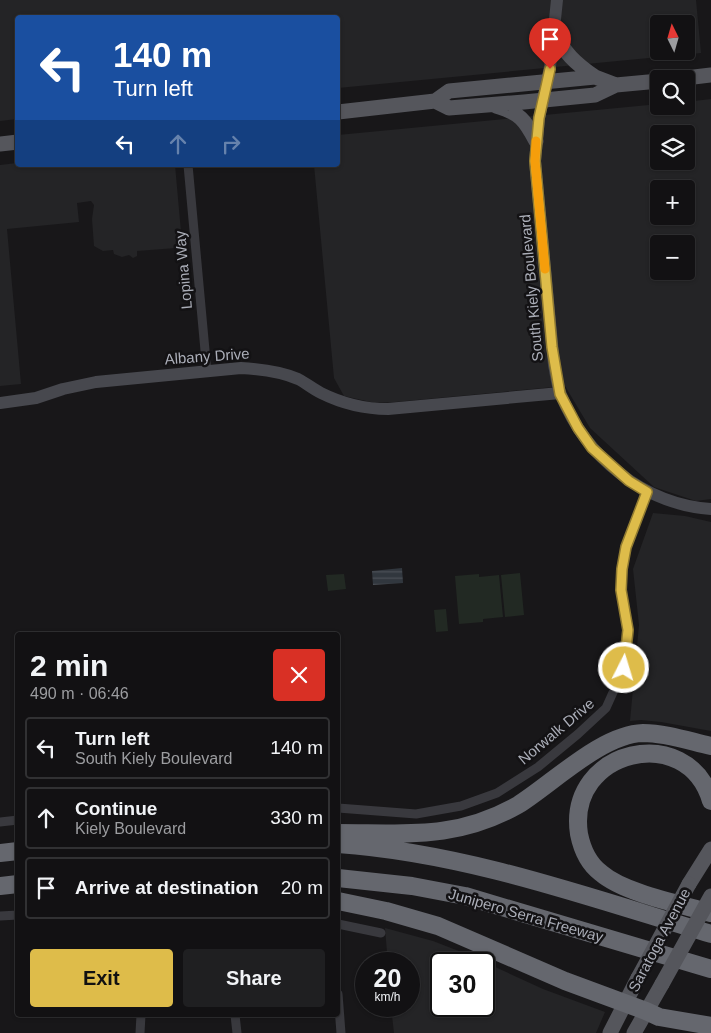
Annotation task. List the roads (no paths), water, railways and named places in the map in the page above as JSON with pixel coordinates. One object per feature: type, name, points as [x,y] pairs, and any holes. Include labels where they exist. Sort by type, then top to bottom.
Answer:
[{"type":"highway","points":[[340,833],[429,833],[459,829],[480,822],[518,805],[592,752],[627,735],[641,733],[660,734],[711,746]]},
{"type":"highway","points":[[711,801],[698,777],[679,762],[657,754],[633,754],[611,763],[594,778],[583,796],[578,817],[579,833],[583,848],[593,866],[601,873],[621,886],[711,913]]},
{"type":"highway","points":[[340,844],[418,853],[474,864],[711,934]]},
{"type":"highway","points":[[0,853],[15,851]]},
{"type":"highway","name":"Junipero Serra Freeway","points":[[340,878],[412,886],[465,896],[711,969]]},
{"type":"highway","points":[[0,886],[15,884]]},
{"type":"highway","points":[[340,901],[386,911],[438,926],[566,980],[646,1011],[671,1020],[711,1026]]},
{"type":"main road","name":"South Kiely Boulevard","points":[[557,0],[554,31],[536,141],[535,161],[552,347],[560,394],[578,428],[592,448],[629,481],[664,500],[711,509]]},
{"type":"main road","points":[[554,31],[561,46],[575,63],[595,77],[616,85]]},
{"type":"main road","points":[[695,77],[711,75]]},
{"type":"main road","points":[[340,112],[435,101],[449,91],[595,77]]},
{"type":"main road","points":[[435,101],[449,108],[490,105],[595,95],[616,85],[650,82]]},
{"type":"main road","points":[[490,105],[519,115],[528,126],[536,141]]},
{"type":"main road","points":[[0,144],[15,142]]},
{"type":"main road","name":"Albany Drive","points":[[0,403],[36,398],[76,385],[96,382],[241,368],[277,372],[298,379],[342,403],[374,410],[560,394]]},
{"type":"main road","name":"Saratoga Avenue","points":[[610,1033],[638,978],[711,849]]},
{"type":"main road","name":"Saratoga Avenue","points":[[634,1033],[711,896]]},
{"type":"street","name":"Lopina Way","points":[[188,167],[207,372]]},
{"type":"street","name":"Norwalk Drive","points":[[340,808],[416,814],[460,806],[497,793],[538,767],[606,708],[624,668],[628,630],[621,590],[626,547],[647,492]]},
{"type":"street","points":[[0,822],[15,820]]},
{"type":"street","points":[[0,916],[15,915]]},
{"type":"street","points":[[340,924],[381,933]]},
{"type":"street","points":[[140,1033],[141,1017]]},
{"type":"street","points":[[235,1017],[237,1033]]},
{"type":"street","points":[[340,1017],[341,1033]]}]
